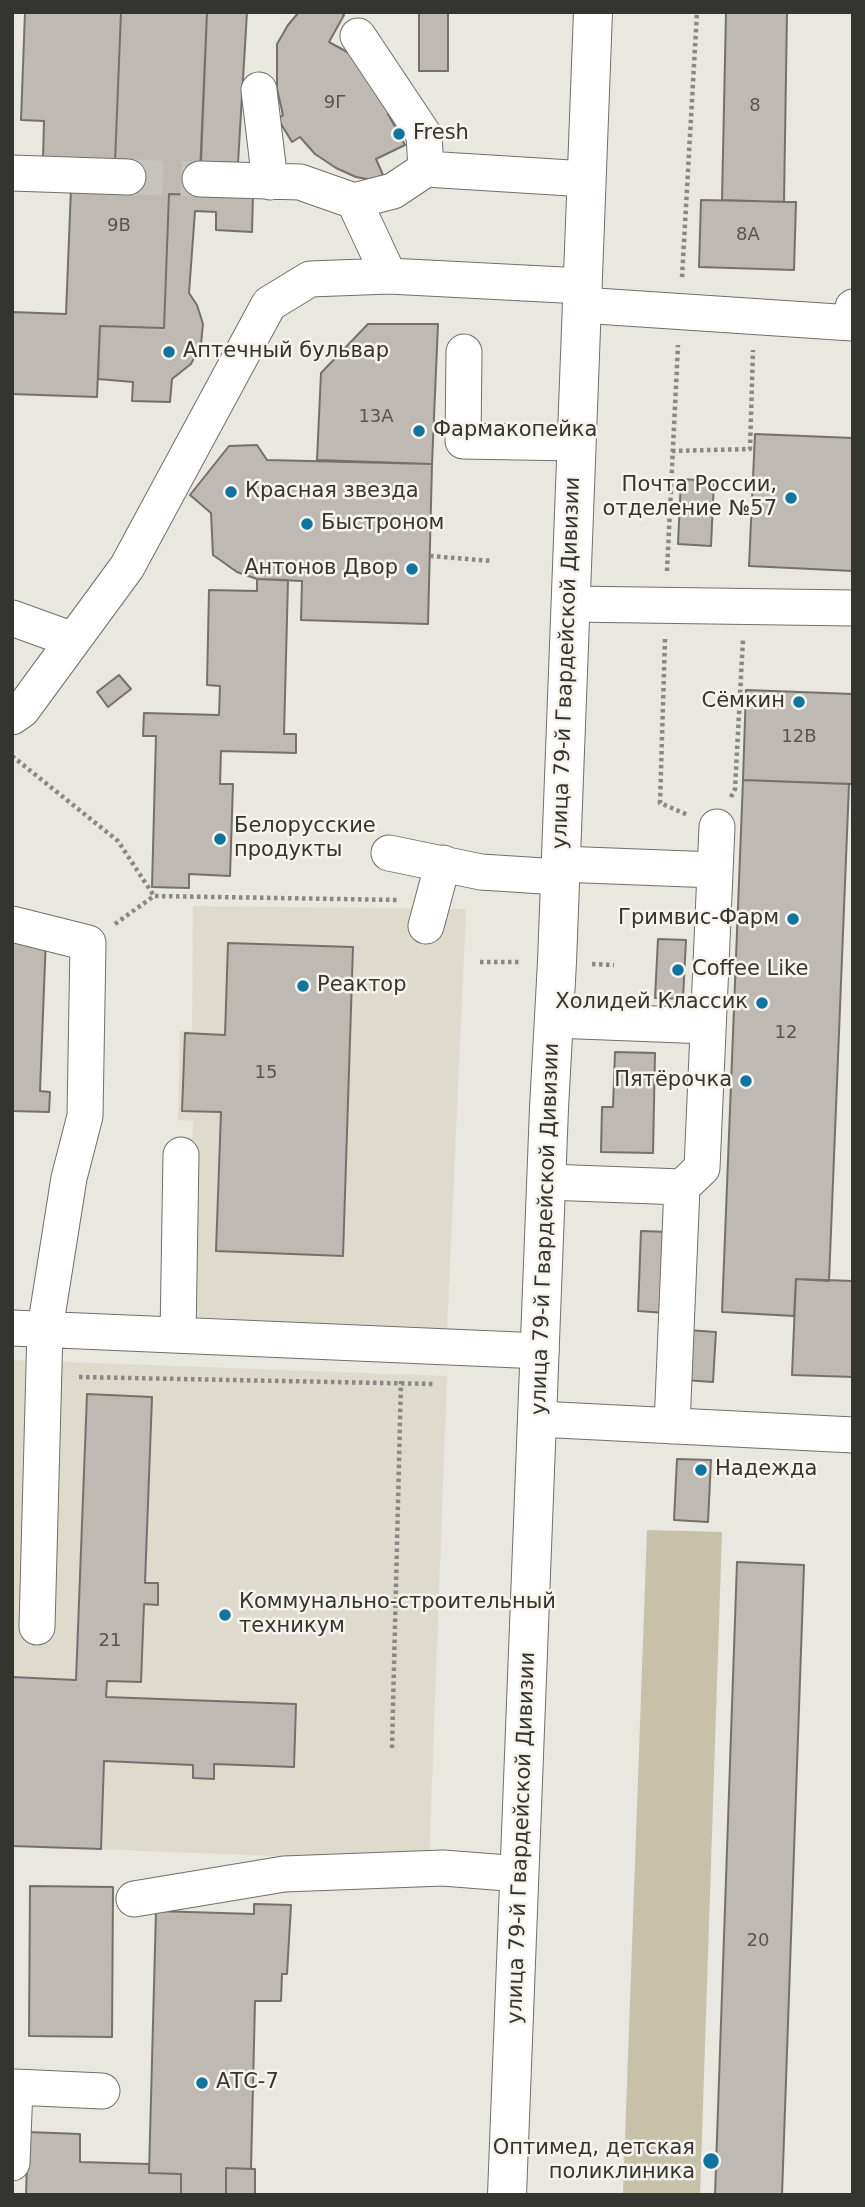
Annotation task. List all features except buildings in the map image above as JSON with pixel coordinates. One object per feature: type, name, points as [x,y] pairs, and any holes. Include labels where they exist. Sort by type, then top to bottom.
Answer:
[{"type":"main road","name":"улица 79-й Гвардейской Дивизии","points":[[508,2195],[593,12]]},
{"type":"street","points":[[358,36],[424,135],[426,169]]},
{"type":"street","points":[[258,90],[270,181]]},
{"type":"street","points":[[200,179],[300,182],[354,201],[393,191],[426,169],[586,180]]},
{"type":"street","points":[[12,173],[128,177]]},
{"type":"street","points":[[354,201],[389,276]]},
{"type":"street","points":[[12,717],[22,710],[127,567],[269,303],[310,279],[389,276],[582,295],[680,310],[852,323],[853,307]]},
{"type":"street","points":[[464,352],[463,441],[576,443]]},
{"type":"street","points":[[570,604],[853,608]]},
{"type":"street","points":[[12,618],[73,640]]},
{"type":"street","points":[[547,1182],[682,1186],[702,1168],[717,827]]},
{"type":"street","points":[[389,853],[481,872],[715,870]]},
{"type":"street","points":[[429,913],[443,863]]},
{"type":"street","points":[[12,924],[88,943],[85,1116],[29,1329],[43,1376],[37,1627]]},
{"type":"street","points":[[554,1020],[708,1026]]},
{"type":"street","points":[[178,1335],[181,1155]]},
{"type":"street","points":[[672,1426],[682,1186]]},
{"type":"street","points":[[29,1329],[541,1350]]},
{"type":"street","points":[[538,1419],[853,1435]]},
{"type":"street","points":[[134,1899],[284,1874],[443,1868],[520,1874]]},
{"type":"street","points":[[12,2163],[15,2087],[102,2091]]},
{"type":"path","points":[[697,12],[672,451],[660,803],[717,827],[735,789],[744,605]]},
{"type":"path","points":[[672,451],[750,449],[754,343]]},
{"type":"path","points":[[430,556],[492,561]]},
{"type":"path","points":[[12,756],[118,841],[154,896]]},
{"type":"path","points":[[88,943],[154,896],[429,913]]},
{"type":"path","points":[[480,962],[520,962]]},
{"type":"path","points":[[592,964],[614,965]]},
{"type":"path","points":[[392,1748],[401,1374]]},
{"type":"path","points":[[43,1376],[401,1383]]},
{"type":"shaded area","points":[[193,906],[466,909],[447,1330],[188,1317],[193,1121],[178,1120],[180,1031],[192,1031]]},
{"type":"shaded area","name":"Коммунально-строительный техникум","points":[[12,1360],[447,1376],[429,1862],[12,1846]]},
{"type":"shaded area","points":[[647,1530],[722,1532],[700,2195],[623,2195]]},
{"type":"tunnel","points":[[128,177],[200,179]]},
{"type":"place","name":"Fresh","points":[[399,134]]},
{"type":"place","name":"Аптечный бульвар","points":[[169,352]]},
{"type":"place","name":"Фармакопейка","points":[[419,431]]},
{"type":"place","name":"Красная звезда","points":[[231,492]]},
{"type":"place","name":"Почта России, отделение №57","points":[[791,498]]},
{"type":"place","name":"Быстроном","points":[[307,524]]},
{"type":"place","name":"Антонов Двор","points":[[412,569]]},
{"type":"place","name":"Сёмкин","points":[[799,702]]},
{"type":"place","name":"Белорусские продукты","points":[[220,839]]},
{"type":"place","name":"Гримвис-Фарм","points":[[793,919]]},
{"type":"place","name":"Coffee Like","points":[[678,970]]},
{"type":"place","name":"Реактор","points":[[303,986]]},
{"type":"place","name":"Холидей Классик","points":[[762,1003]]},
{"type":"place","name":"Пятёрочка","points":[[746,1081]]},
{"type":"place","name":"Надежда","points":[[701,1470]]},
{"type":"place","name":"Коммунально-строительный техникум","points":[[225,1615]]},
{"type":"place","name":"АТС-7","points":[[202,2083]]},
{"type":"place","name":"Оптимед, детская поликлиника","points":[[711,2161]]}]
